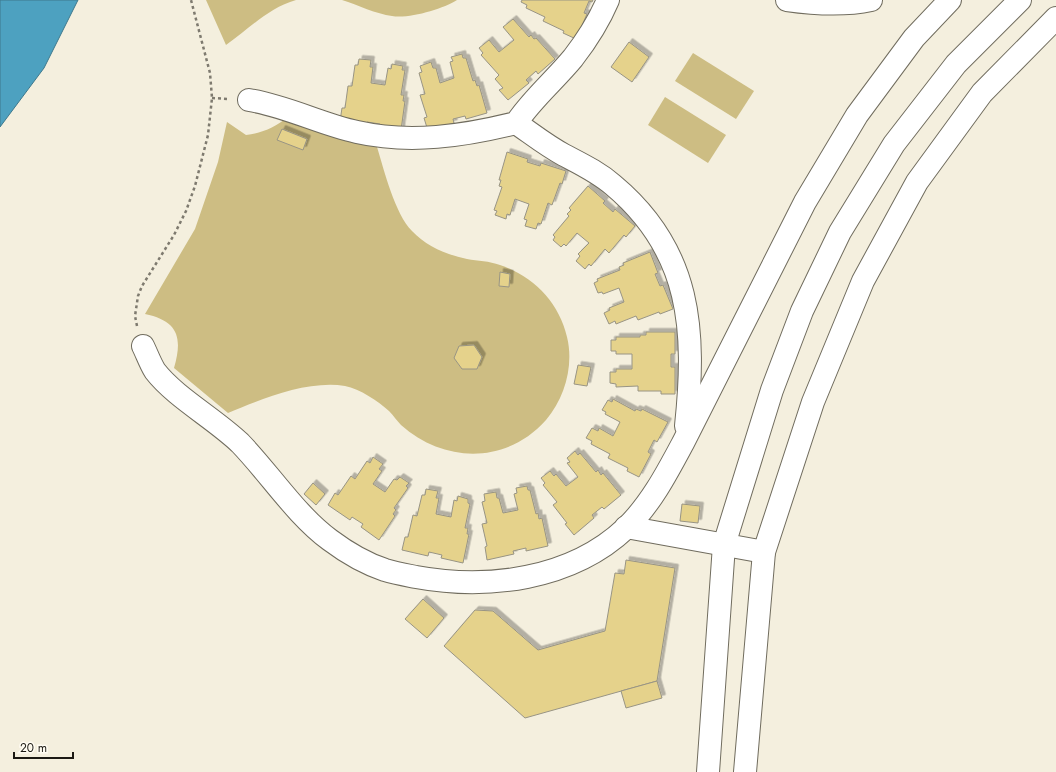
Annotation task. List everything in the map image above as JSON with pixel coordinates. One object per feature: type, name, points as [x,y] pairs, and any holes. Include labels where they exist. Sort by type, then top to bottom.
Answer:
[{"type":"street","points":[[249,100],[278,106],[318,121],[357,132],[397,137],[437,138],[477,133],[516,123],[534,98],[577,52],[588,37],[608,0]]},
{"type":"street","points":[[787,0],[814,4],[842,4],[871,0]]},
{"type":"street","points":[[143,346],[150,363],[161,378],[240,444],[306,518],[324,534],[362,559],[386,570],[445,582],[477,583],[510,580],[542,573],[574,562],[603,546],[626,527],[649,500],[669,470],[805,202],[849,128],[914,38],[950,0]]},
{"type":"street","points":[[708,772],[724,545],[772,390],[802,311],[840,232],[894,144],[956,64],[1020,0]]},
{"type":"street","points":[[745,772],[764,552],[813,402],[863,281],[917,182],[982,94],[1056,18]]},
{"type":"street","points":[[516,123],[539,140],[589,168],[613,184],[634,204],[648,221],[667,252],[679,278],[686,307],[690,336],[688,401],[684,441]]},
{"type":"street","points":[[626,527],[764,552]]},
{"type":"path","points":[[143,346],[135,316],[138,296],[142,286],[174,235],[186,211],[195,186],[208,135],[212,98],[210,74],[190,0]]},
{"type":"shaded area","points":[[206,0],[296,0],[276,8],[226,45]]},
{"type":"shaded area","points":[[342,0],[457,0],[443,7],[416,15],[399,17],[380,13]]},
{"type":"shaded area","points":[[693,53],[754,91],[736,119],[675,81]]},
{"type":"shaded area","points":[[665,97],[726,135],[708,163],[648,125]]},
{"type":"shaded area","points":[[288,117],[339,139],[377,147],[395,203],[400,214],[412,231],[430,245],[452,255],[500,265],[512,270],[534,283],[551,302],[558,313],[567,337],[569,348],[568,370],[563,391],[553,411],[546,420],[530,434],[513,445],[495,451],[475,454],[456,452],[437,447],[418,438],[401,425],[385,407],[363,393],[345,386],[331,385],[300,388],[285,392],[228,413],[174,368],[178,347],[175,332],[165,321],[145,314],[195,229],[218,162],[227,122],[246,135],[258,133],[268,129]]},
{"type":"water","points":[[0,0],[78,0],[44,68],[0,127]]},
{"type":"building","points":[[522,0],[593,0],[592,2],[589,1],[584,13],[587,14],[576,39],[563,33],[564,31],[543,21],[545,17],[526,8],[527,5],[521,2]]},
{"type":"building","points":[[513,19],[529,37],[531,35],[534,39],[536,38],[555,59],[538,74],[536,71],[526,80],[529,83],[508,100],[499,90],[503,88],[495,79],[499,75],[481,55],[483,53],[479,48],[489,40],[499,52],[514,40],[503,27]]},
{"type":"building","points":[[629,42],[649,57],[632,82],[611,67]]},
{"type":"building","points":[[462,54],[463,58],[466,58],[473,81],[475,80],[477,86],[479,85],[487,113],[466,119],[465,116],[453,119],[454,123],[428,131],[424,118],[427,117],[420,95],[425,94],[419,73],[422,72],[420,66],[431,62],[433,68],[436,68],[440,83],[454,78],[450,62],[453,61],[451,57]]},
{"type":"building","points":[[359,59],[371,60],[370,67],[373,67],[371,83],[385,85],[388,68],[391,69],[392,64],[403,66],[402,70],[405,70],[401,95],[404,95],[403,101],[405,101],[401,130],[379,127],[380,124],[367,122],[366,125],[340,121],[342,108],[345,108],[348,86],[352,86],[355,65],[358,65]]},
{"type":"building","points":[[282,129],[307,139],[303,150],[277,140]]},
{"type":"building","points":[[507,152],[528,159],[527,162],[540,166],[541,163],[566,171],[562,184],[560,183],[552,205],[548,203],[541,224],[538,223],[536,229],[525,226],[527,220],[524,219],[529,204],[515,199],[510,215],[507,214],[506,219],[495,215],[497,211],[494,210],[502,187],[499,186],[501,180],[499,180]]},
{"type":"building","points":[[588,186],[605,201],[603,203],[613,212],[615,209],[635,226],[626,237],[624,235],[609,253],[605,249],[591,266],[589,264],[585,269],[576,261],[580,256],[578,254],[589,243],[577,233],[566,246],[564,244],[561,247],[553,240],[555,237],[553,235],[569,216],[567,214],[571,210],[569,208]]},
{"type":"building","points":[[650,252],[658,273],[655,274],[660,286],[663,285],[673,309],[660,314],[659,312],[638,320],[636,316],[616,324],[615,321],[609,324],[604,313],[610,310],[609,308],[624,302],[619,288],[603,294],[602,292],[598,293],[594,283],[598,281],[597,279],[620,270],[619,267],[624,265],[623,263]]},
{"type":"building","points":[[500,272],[510,274],[509,287],[499,286]]},
{"type":"building","points":[[646,332],[675,332],[675,354],[671,354],[671,367],[675,367],[675,394],[661,394],[661,391],[638,391],[638,386],[616,387],[616,384],[610,383],[610,372],[616,372],[616,369],[632,369],[632,354],[616,354],[616,351],[611,351],[611,340],[616,340],[616,337],[640,337],[640,335],[646,335]]},
{"type":"building","points":[[474,345],[482,357],[477,369],[462,369],[454,358],[459,346]]},
{"type":"building","points":[[578,365],[591,367],[587,386],[574,384]]},
{"type":"building","points":[[613,399],[635,411],[636,409],[641,411],[642,409],[668,422],[657,442],[654,440],[648,452],[651,454],[639,477],[627,471],[628,468],[608,458],[610,454],[591,444],[592,441],[586,438],[592,428],[598,431],[599,428],[613,436],[620,422],[605,414],[606,412],[602,410],[608,400],[612,402]]},
{"type":"building","points":[[575,451],[578,455],[580,453],[596,472],[598,470],[601,475],[603,473],[621,495],[604,509],[602,507],[592,515],[594,518],[574,535],[553,505],[557,502],[543,485],[545,483],[541,478],[550,471],[554,476],[556,474],[566,486],[578,477],[567,463],[570,462],[567,458]]},
{"type":"building","points":[[373,457],[383,464],[379,469],[382,471],[373,484],[385,492],[394,479],[397,480],[400,477],[409,483],[406,486],[408,488],[394,508],[396,510],[393,514],[395,516],[379,540],[361,527],[363,524],[352,517],[350,520],[328,505],[335,493],[338,495],[351,476],[355,479],[367,461],[370,463]]},
{"type":"building","points":[[313,483],[325,494],[316,505],[304,494]]},
{"type":"building","points":[[527,486],[528,490],[530,490],[536,514],[538,513],[539,519],[542,518],[548,546],[526,551],[526,548],[513,551],[514,554],[487,560],[485,547],[487,546],[482,524],[487,523],[482,502],[485,501],[484,494],[496,492],[503,513],[518,510],[514,494],[517,493],[516,488]]},
{"type":"building","points":[[426,489],[438,491],[436,498],[439,498],[436,514],[451,517],[454,500],[457,501],[458,496],[468,499],[468,503],[470,504],[465,528],[468,528],[467,534],[469,534],[463,563],[441,558],[442,555],[429,552],[428,556],[402,550],[405,537],[408,537],[413,515],[417,516],[422,495],[425,495]]},
{"type":"building","points":[[682,504],[700,506],[698,523],[680,521]]},
{"type":"building","points":[[626,560],[675,568],[657,681],[525,718],[444,646],[475,610],[493,611],[538,650],[605,631],[615,573],[624,574]]},
{"type":"building","points":[[423,599],[444,618],[427,638],[405,619]]},
{"type":"building","points":[[657,681],[662,698],[626,708],[621,691]]}]
